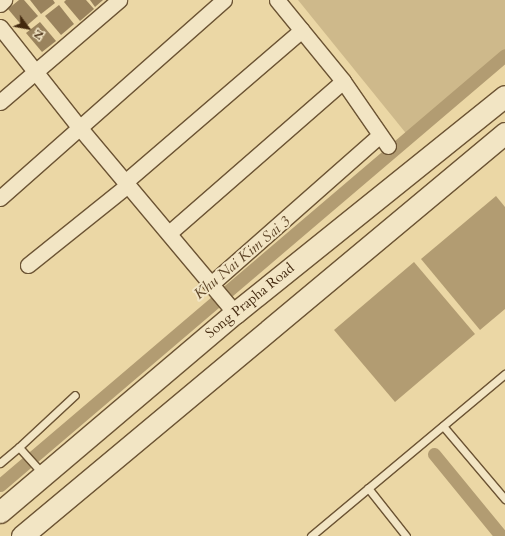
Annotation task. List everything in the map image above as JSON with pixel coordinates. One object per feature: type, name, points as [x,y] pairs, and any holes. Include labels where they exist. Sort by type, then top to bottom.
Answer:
[{"type":"main road","name":"Song Prapha Road","points":[[0,512],[40,471],[231,308],[505,96]]},
{"type":"main road","points":[[22,536],[505,133]]},
{"type":"street","points":[[0,4],[4,0]]},
{"type":"street","points":[[0,102],[35,70],[119,0]]},
{"type":"street","points":[[0,198],[79,126],[224,0]]},
{"type":"street","points":[[212,286],[384,140],[343,81],[277,0]]},
{"type":"street","points":[[0,27],[126,184],[231,308]]},
{"type":"street","points":[[28,265],[126,184],[302,30]]},
{"type":"street","points":[[169,233],[343,81]]},
{"type":"lane","points":[[311,536],[505,374]]},
{"type":"lane","points":[[0,463],[75,395]]},
{"type":"lane","points":[[443,426],[505,499]]},
{"type":"lane","points":[[19,447],[40,471]]},
{"type":"lane","points":[[368,488],[406,536]]},
{"type":"shaded area","points":[[298,0],[505,0],[505,55],[409,137]]},
{"type":"shaded area","points":[[496,196],[505,207],[505,309],[480,330],[421,259]]},
{"type":"shaded area","points":[[414,262],[475,334],[395,402],[334,330]]},
{"type":"building","points":[[19,0],[24,0],[38,16],[24,28],[8,9]]},
{"type":"building","points":[[30,0],[53,0],[55,3],[41,14]]},
{"type":"building","points":[[66,0],[86,0],[94,9],[80,21],[64,2]]},
{"type":"building","points":[[90,0],[103,0],[95,7]]},
{"type":"building","points":[[59,5],[74,24],[61,35],[45,16]]},
{"type":"building","points":[[40,22],[56,41],[42,52],[26,33]]},
{"type":"waterway","name":"Khu Nai Kim Sai 3","points":[[0,485],[505,55]]},
{"type":"waterway","points":[[434,454],[501,536]]}]
